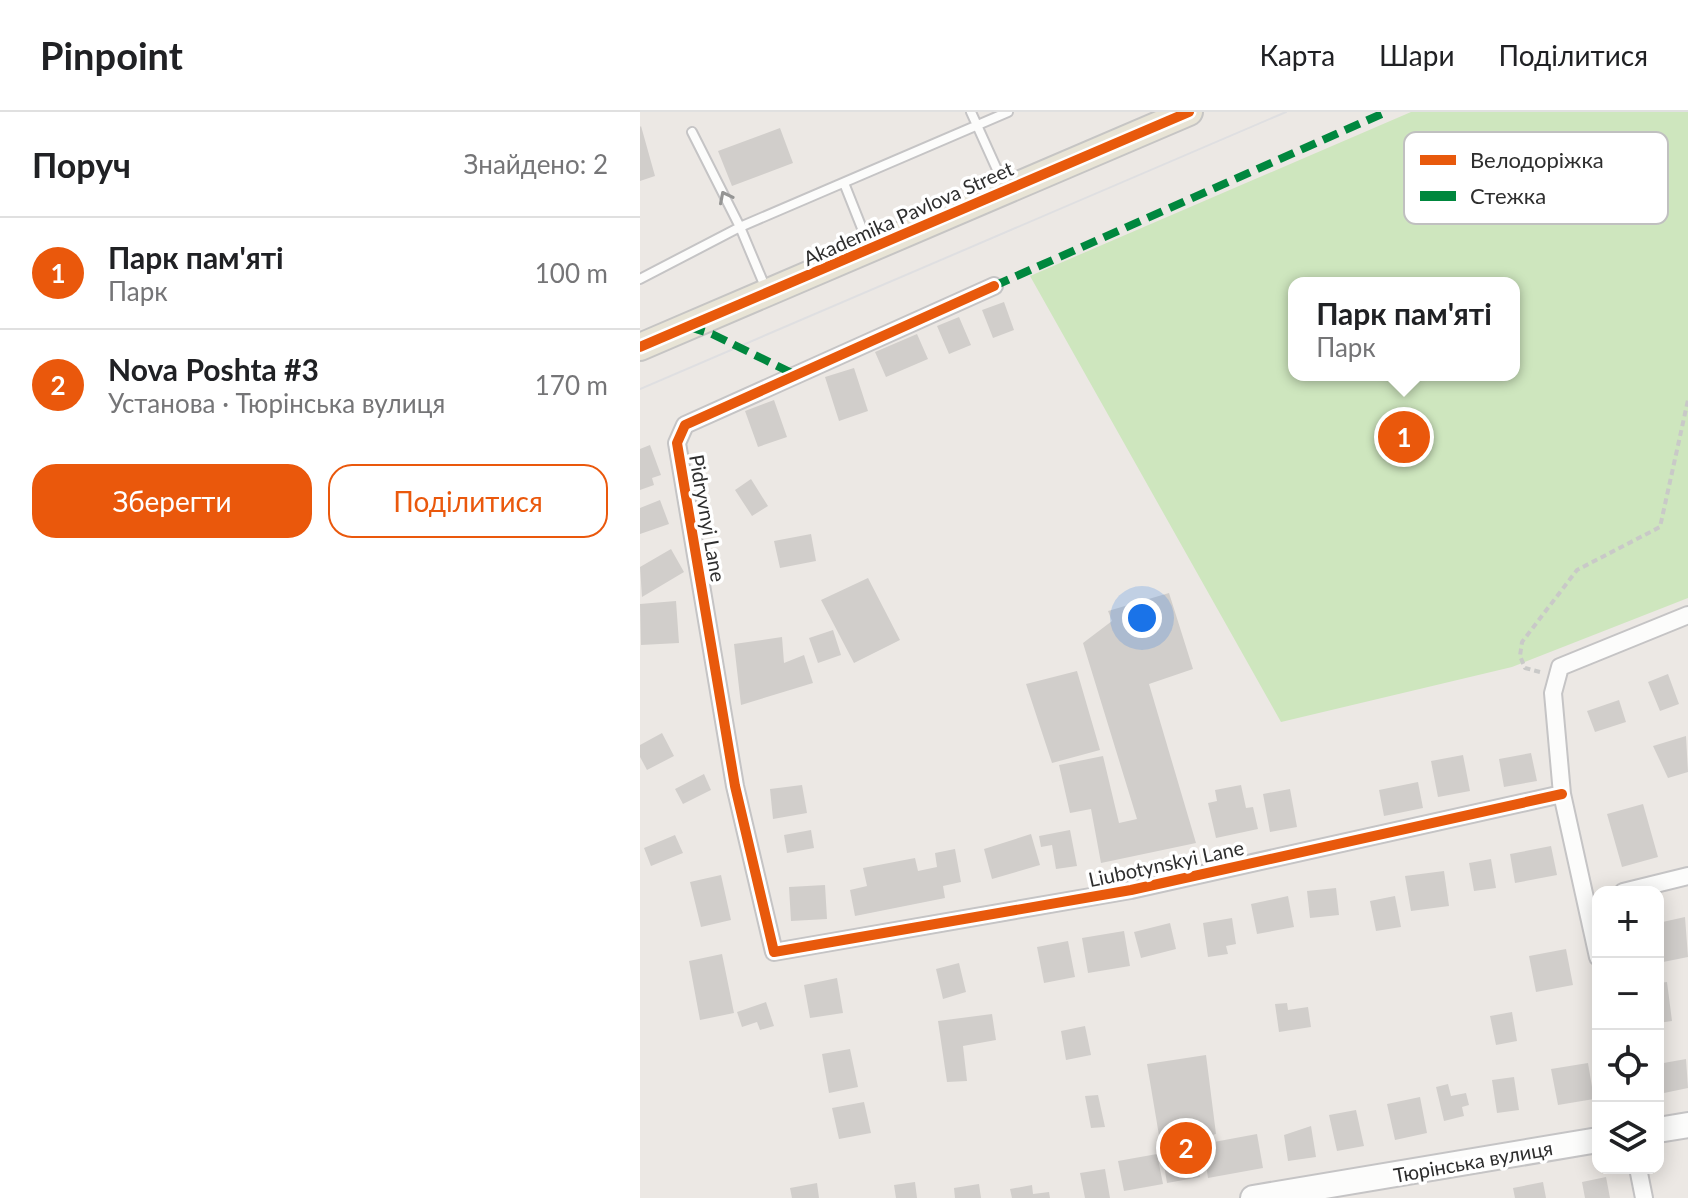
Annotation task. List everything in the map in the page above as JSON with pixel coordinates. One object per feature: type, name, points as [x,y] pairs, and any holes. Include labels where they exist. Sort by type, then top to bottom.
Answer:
[{"type":"main road","name":"Akademika Pavlova Street","points":[[640,347],[1189,112]]},
{"type":"main road","points":[[1664,1129],[1688,1125]]},
{"type":"main road","name":"Тюрінська вулиця","points":[[1253,1198],[1592,1141]]},
{"type":"street","name":"Pidryvnyi Lane","points":[[774,952],[735,786],[677,443],[678,433],[685,425],[994,286]]},
{"type":"street","points":[[1592,897],[1562,794],[1553,693],[1560,667],[1688,615]]},
{"type":"street","name":"Liubotynskyi Lane","points":[[774,952],[1131,890],[1562,794]]},
{"type":"street","points":[[1647,886],[1688,876]]},
{"type":"street","points":[[1639,1174],[1644,1198]]},
{"type":"lane","points":[[971,112],[1006,190]]},
{"type":"lane","points":[[640,279],[740,227],[1008,112]]},
{"type":"lane","points":[[692,132],[740,227],[767,294]]},
{"type":"lane","points":[[844,183],[870,249]]},
{"type":"path","points":[[1560,667],[1540,672],[1525,668],[1520,656],[1522,642],[1577,570],[1660,527],[1688,400]]},
{"type":"green space","points":[[1411,112],[1688,112],[1688,598],[1512,667],[1281,722],[1030,276]]},
{"type":"building","points":[[640,127],[655,176],[640,181]]},
{"type":"building","points":[[780,128],[793,163],[732,186],[718,151]]},
{"type":"building","points":[[1004,302],[1014,330],[993,338],[982,310]]},
{"type":"building","points":[[959,317],[971,345],[949,354],[937,326]]},
{"type":"building","points":[[917,334],[928,359],[886,377],[875,352]]},
{"type":"building","points":[[854,368],[868,411],[839,421],[825,377]]},
{"type":"building","points":[[774,400],[787,437],[758,447],[745,411]]},
{"type":"building","points":[[650,445],[661,475],[652,478],[654,485],[640,490],[640,449]]},
{"type":"building","points":[[751,479],[768,506],[752,516],[735,490]]},
{"type":"building","points":[[660,500],[669,524],[640,534],[640,508]]},
{"type":"building","points":[[811,534],[816,561],[780,568],[774,541]]},
{"type":"building","points":[[671,549],[684,572],[642,597],[640,567]]},
{"type":"building","points":[[868,578],[900,640],[854,663],[821,600]]},
{"type":"building","points":[[1169,593],[1193,669],[1149,684],[1196,843],[1101,863],[1091,809],[1070,813],[1059,765],[1103,756],[1119,823],[1137,819],[1083,643],[1112,621],[1108,611]]},
{"type":"building","points":[[676,601],[679,643],[641,645],[640,604]]},
{"type":"building","points":[[833,630],[841,655],[818,663],[809,638]]},
{"type":"building","points":[[782,637],[784,663],[804,655],[813,683],[741,705],[734,644]]},
{"type":"building","points":[[1077,671],[1100,750],[1052,763],[1026,684]]},
{"type":"building","points":[[1668,674],[1679,704],[1660,711],[1648,682]]},
{"type":"building","points":[[1619,700],[1626,722],[1595,732],[1587,711]]},
{"type":"building","points":[[662,733],[674,756],[647,770],[640,757],[640,745]]},
{"type":"building","points":[[1686,736],[1688,772],[1668,778],[1653,746]]},
{"type":"building","points":[[1531,753],[1537,781],[1504,787],[1499,759]]},
{"type":"building","points":[[1463,755],[1470,791],[1438,797],[1431,761]]},
{"type":"building","points":[[704,774],[711,790],[683,804],[675,789]]},
{"type":"building","points":[[1418,782],[1423,808],[1384,816],[1379,790]]},
{"type":"building","points":[[802,785],[807,813],[773,819],[770,789]]},
{"type":"building","points":[[1241,785],[1246,808],[1253,807],[1258,829],[1216,838],[1208,803],[1217,801],[1215,790]]},
{"type":"building","points":[[1290,789],[1297,827],[1270,832],[1263,794]]},
{"type":"building","points":[[1643,804],[1658,857],[1622,867],[1607,814]]},
{"type":"building","points":[[811,830],[814,848],[787,853],[784,835]]},
{"type":"building","points":[[1070,830],[1077,866],[1056,869],[1052,845],[1041,847],[1039,836]]},
{"type":"building","points":[[1031,834],[1040,865],[992,879],[984,849]]},
{"type":"building","points":[[675,835],[683,853],[651,866],[644,848]]},
{"type":"building","points":[[1551,846],[1557,875],[1515,883],[1510,854]]},
{"type":"building","points":[[955,849],[961,882],[943,886],[945,898],[855,916],[850,890],[867,886],[863,868],[915,858],[918,871],[937,867],[935,853]]},
{"type":"building","points":[[1491,859],[1496,888],[1474,891],[1469,863]]},
{"type":"building","points":[[1444,871],[1449,906],[1411,911],[1405,876]]},
{"type":"building","points":[[721,875],[731,920],[701,927],[690,882]]},
{"type":"building","points":[[825,885],[827,919],[791,921],[789,887]]},
{"type":"building","points":[[1336,888],[1339,915],[1310,918],[1307,891]]},
{"type":"building","points":[[1288,896],[1294,927],[1257,934],[1251,904]]},
{"type":"building","points":[[1395,896],[1401,927],[1376,931],[1370,901]]},
{"type":"building","points":[[1685,917],[1688,957],[1664,962],[1664,922]]},
{"type":"building","points":[[1232,918],[1236,944],[1226,946],[1228,954],[1208,957],[1203,923]]},
{"type":"building","points":[[1170,923],[1176,949],[1141,958],[1134,932]]},
{"type":"building","points":[[1124,931],[1130,966],[1088,973],[1082,938]]},
{"type":"building","points":[[1068,941],[1075,977],[1044,983],[1037,947]]},
{"type":"building","points":[[1566,949],[1573,985],[1536,992],[1529,956]]},
{"type":"building","points":[[722,954],[734,1013],[700,1020],[689,961]]},
{"type":"building","points":[[959,963],[966,992],[943,999],[936,969]]},
{"type":"building","points":[[837,978],[843,1013],[810,1018],[804,985]]},
{"type":"building","points":[[1664,982],[1667,982],[1672,1021],[1664,1022]]},
{"type":"building","points":[[766,1002],[774,1026],[760,1030],[757,1022],[742,1027],[737,1012]]},
{"type":"building","points":[[1287,1003],[1288,1010],[1308,1007],[1311,1027],[1279,1032],[1275,1004]]},
{"type":"building","points":[[1512,1012],[1517,1041],[1496,1045],[1490,1016]]},
{"type":"building","points":[[992,1014],[996,1040],[963,1046],[967,1081],[947,1082],[938,1021]]},
{"type":"building","points":[[1085,1026],[1091,1055],[1066,1060],[1061,1031]]},
{"type":"building","points":[[850,1049],[858,1087],[829,1093],[822,1054]]},
{"type":"building","points":[[1206,1055],[1216,1134],[1193,1140],[1200,1177],[1167,1183],[1147,1064]]},
{"type":"building","points":[[1686,1059],[1688,1088],[1664,1093],[1664,1063]]},
{"type":"building","points":[[1588,1063],[1592,1099],[1558,1105],[1551,1069]]},
{"type":"building","points":[[1514,1077],[1519,1110],[1497,1113],[1492,1080]]},
{"type":"building","points":[[1448,1084],[1451,1096],[1466,1093],[1469,1105],[1462,1107],[1464,1116],[1444,1121],[1436,1087]]},
{"type":"building","points":[[1098,1095],[1105,1127],[1091,1128],[1085,1096]]},
{"type":"building","points":[[1420,1097],[1427,1133],[1395,1140],[1387,1104]]},
{"type":"building","points":[[864,1102],[871,1133],[839,1139],[832,1108]]},
{"type":"building","points":[[1356,1110],[1364,1146],[1337,1151],[1329,1115]]},
{"type":"building","points":[[1311,1126],[1316,1157],[1288,1161],[1284,1135]]},
{"type":"building","points":[[1257,1134],[1263,1168],[1208,1178],[1203,1144]]},
{"type":"building","points":[[1157,1154],[1163,1184],[1124,1191],[1118,1161]]},
{"type":"building","points":[[1105,1169],[1110,1198],[1085,1198],[1080,1173]]},
{"type":"building","points":[[1606,1177],[1610,1198],[1585,1198],[1582,1182]]},
{"type":"building","points":[[915,1182],[917,1198],[896,1198],[894,1185]]},
{"type":"building","points":[[1543,1182],[1546,1198],[1515,1198],[1513,1188]]},
{"type":"building","points":[[817,1183],[819,1198],[792,1198],[790,1188]]},
{"type":"building","points":[[979,1184],[981,1198],[955,1198],[954,1188]]},
{"type":"building","points":[[1032,1185],[1033,1194],[1049,1192],[1050,1198],[1012,1198],[1010,1189]]},
{"type":"tram line","points":[[640,389],[1286,112]]},
{"type":"marked path","points":[[994,286],[1386,112]]},
{"type":"marked path","points":[[689,327],[712,334],[796,375]]},
{"type":"cycle path","points":[[640,347],[1189,112]]},
{"type":"cycle path","points":[[994,286],[685,425],[677,443],[735,786],[774,952],[1131,890],[1562,794]]},
{"type":"place","name":"Парк пам'яті","points":[[1404,437]]},
{"type":"place","name":"Nova Poshta #3","points":[[1186,1148]]}]
